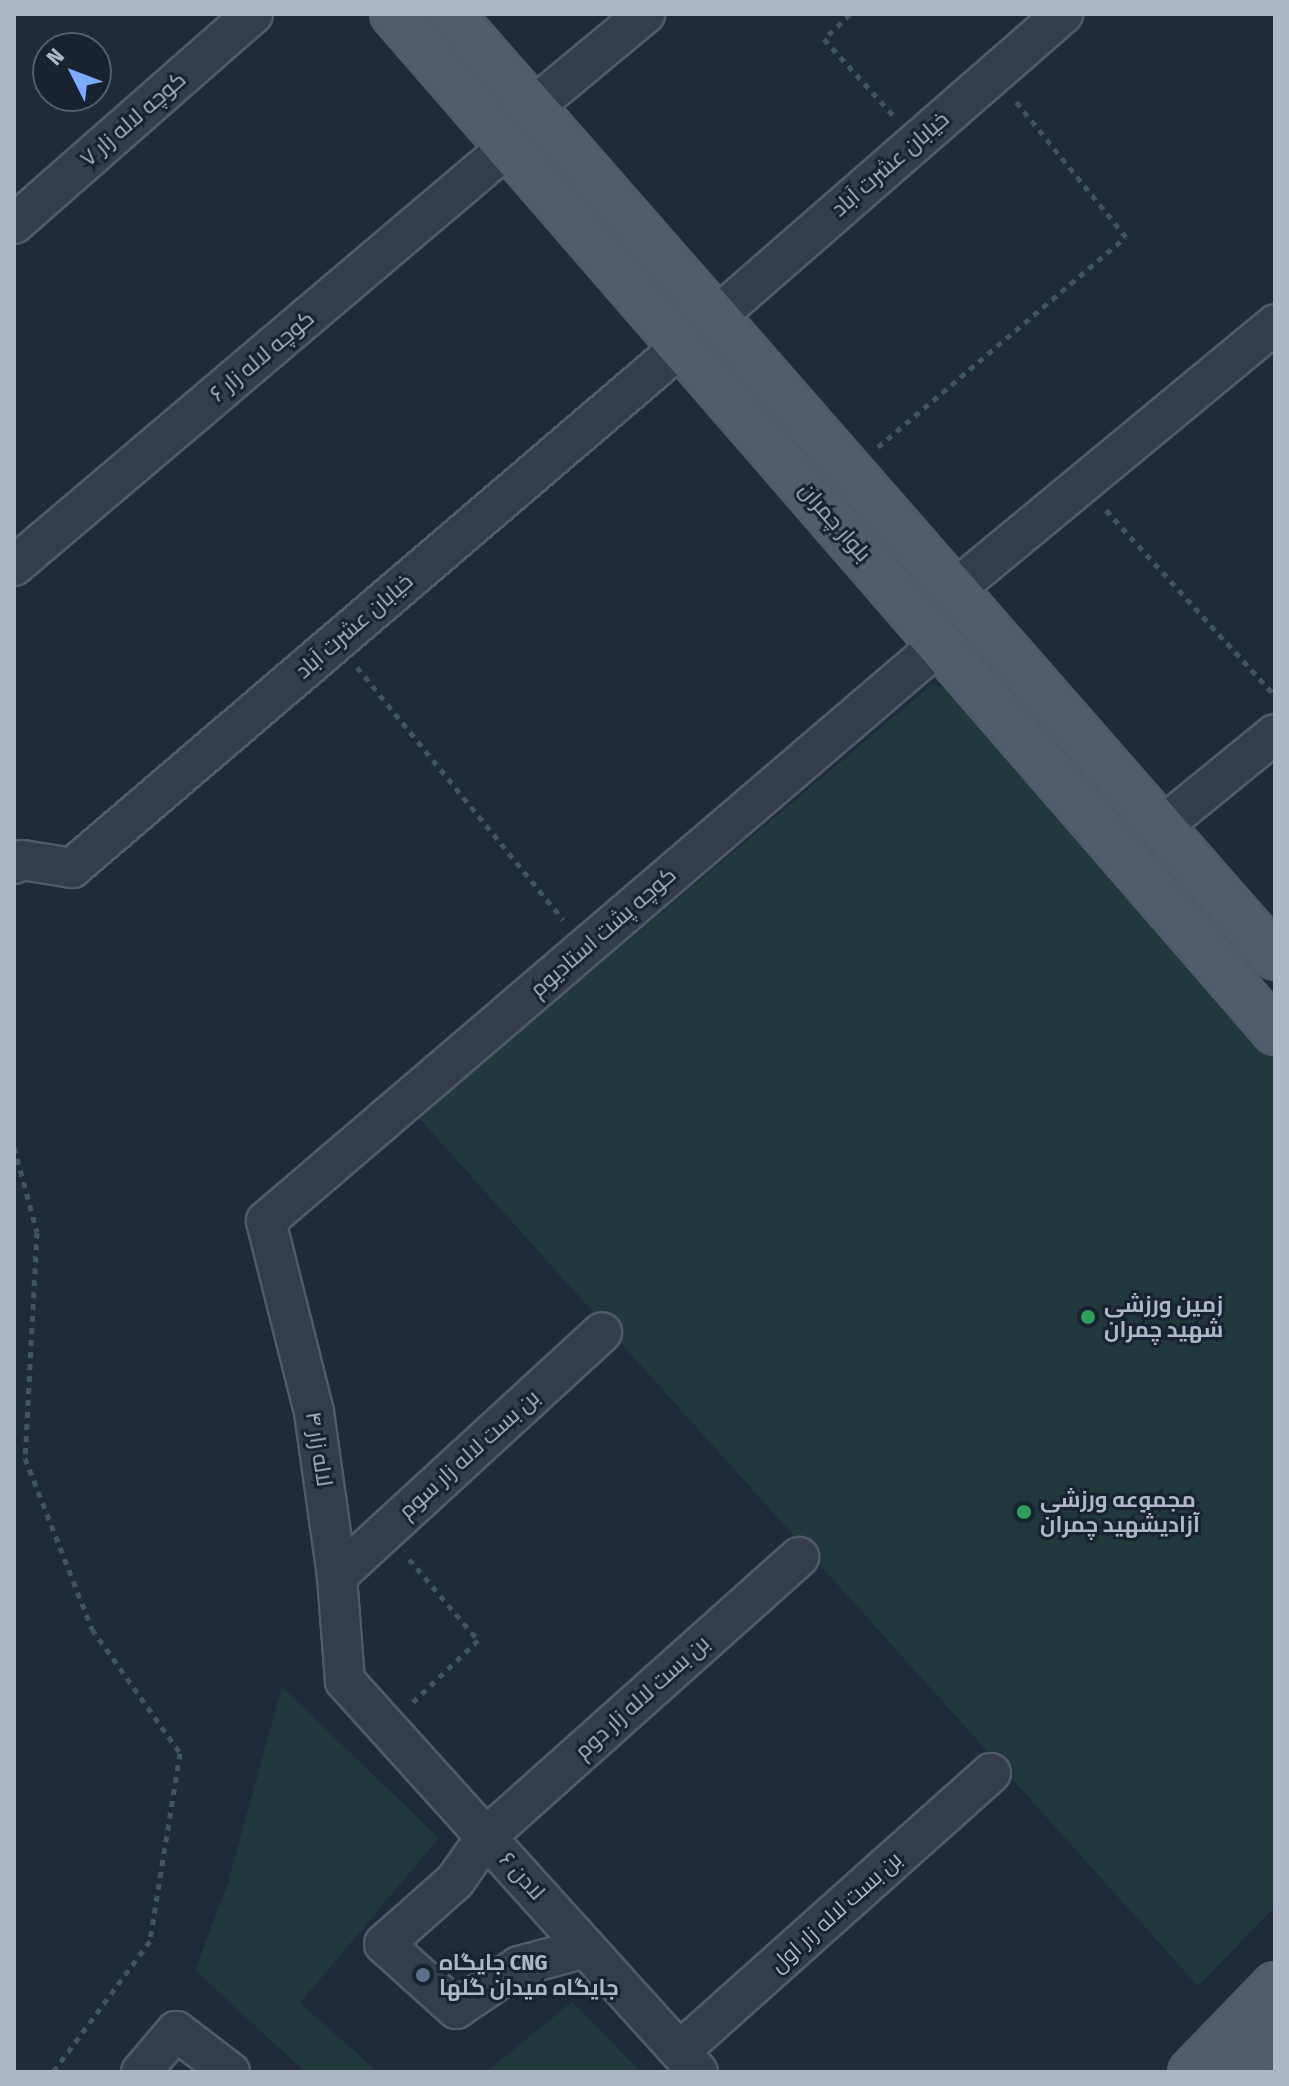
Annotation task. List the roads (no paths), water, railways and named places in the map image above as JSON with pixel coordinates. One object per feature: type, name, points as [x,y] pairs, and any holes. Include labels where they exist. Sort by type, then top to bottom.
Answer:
[{"type":"main road","name":"بلوار چمران","points":[[393,14],[1275,1032]]},
{"type":"main road","name":"بلوار چمران","points":[[451,14],[718,315],[1275,957]]},
{"type":"main road","points":[[682,346],[718,315]]},
{"type":"main road","points":[[1038,759],[1075,727]]},
{"type":"main road","points":[[1191,2072],[1275,1985]]},
{"type":"main road","points":[[1238,2072],[1275,2034]]},
{"type":"street","name":"کوچه لاله زار ۷","points":[[14,224],[253,14]]},
{"type":"street","points":[[533,107],[645,14]]},
{"type":"street","name":"خیابان عشرت آباد","points":[[718,315],[1063,14]]},
{"type":"street","name":"کوچه لاله زار ۶","points":[[14,566],[509,146]]},
{"type":"street","points":[[954,590],[1275,324]]},
{"type":"street","name":"خیابان عشرت آباد","points":[[14,864],[22,860],[72,868],[682,346]]},
{"type":"street","name":"کوچه پشت استادیوم","points":[[266,1221],[940,644]]},
{"type":"street","points":[[1161,827],[1275,734]]},
{"type":"street","name":"لاله زار ۴","points":[[266,1221],[314,1412],[337,1576],[345,1681]]},
{"type":"street","name":"بن بست لاله زار سوم","points":[[337,1576],[602,1332]]},
{"type":"street","name":"بن بست لاله زار دوم","points":[[586,1948],[519,1966],[456,2009],[384,1944],[455,1881],[486,1837],[799,1557]]},
{"type":"street","name":"لادن ۶","points":[[345,1681],[689,2061]]},
{"type":"street","name":"بن بست لاله زار اول","points":[[689,2061],[991,1773]]},
{"type":"street","points":[[141,2072],[176,2031],[230,2072]]},
{"type":"place","name":"زمین ورزشی شهید چمران","points":[[1088,1317]]},
{"type":"place","name":"مجموعه ورزشی آزادیشهید چمران","points":[[1024,1512]]},
{"type":"place","name":"جایگاه CNG جایگاه میدان گلها","points":[[423,1975]]}]
